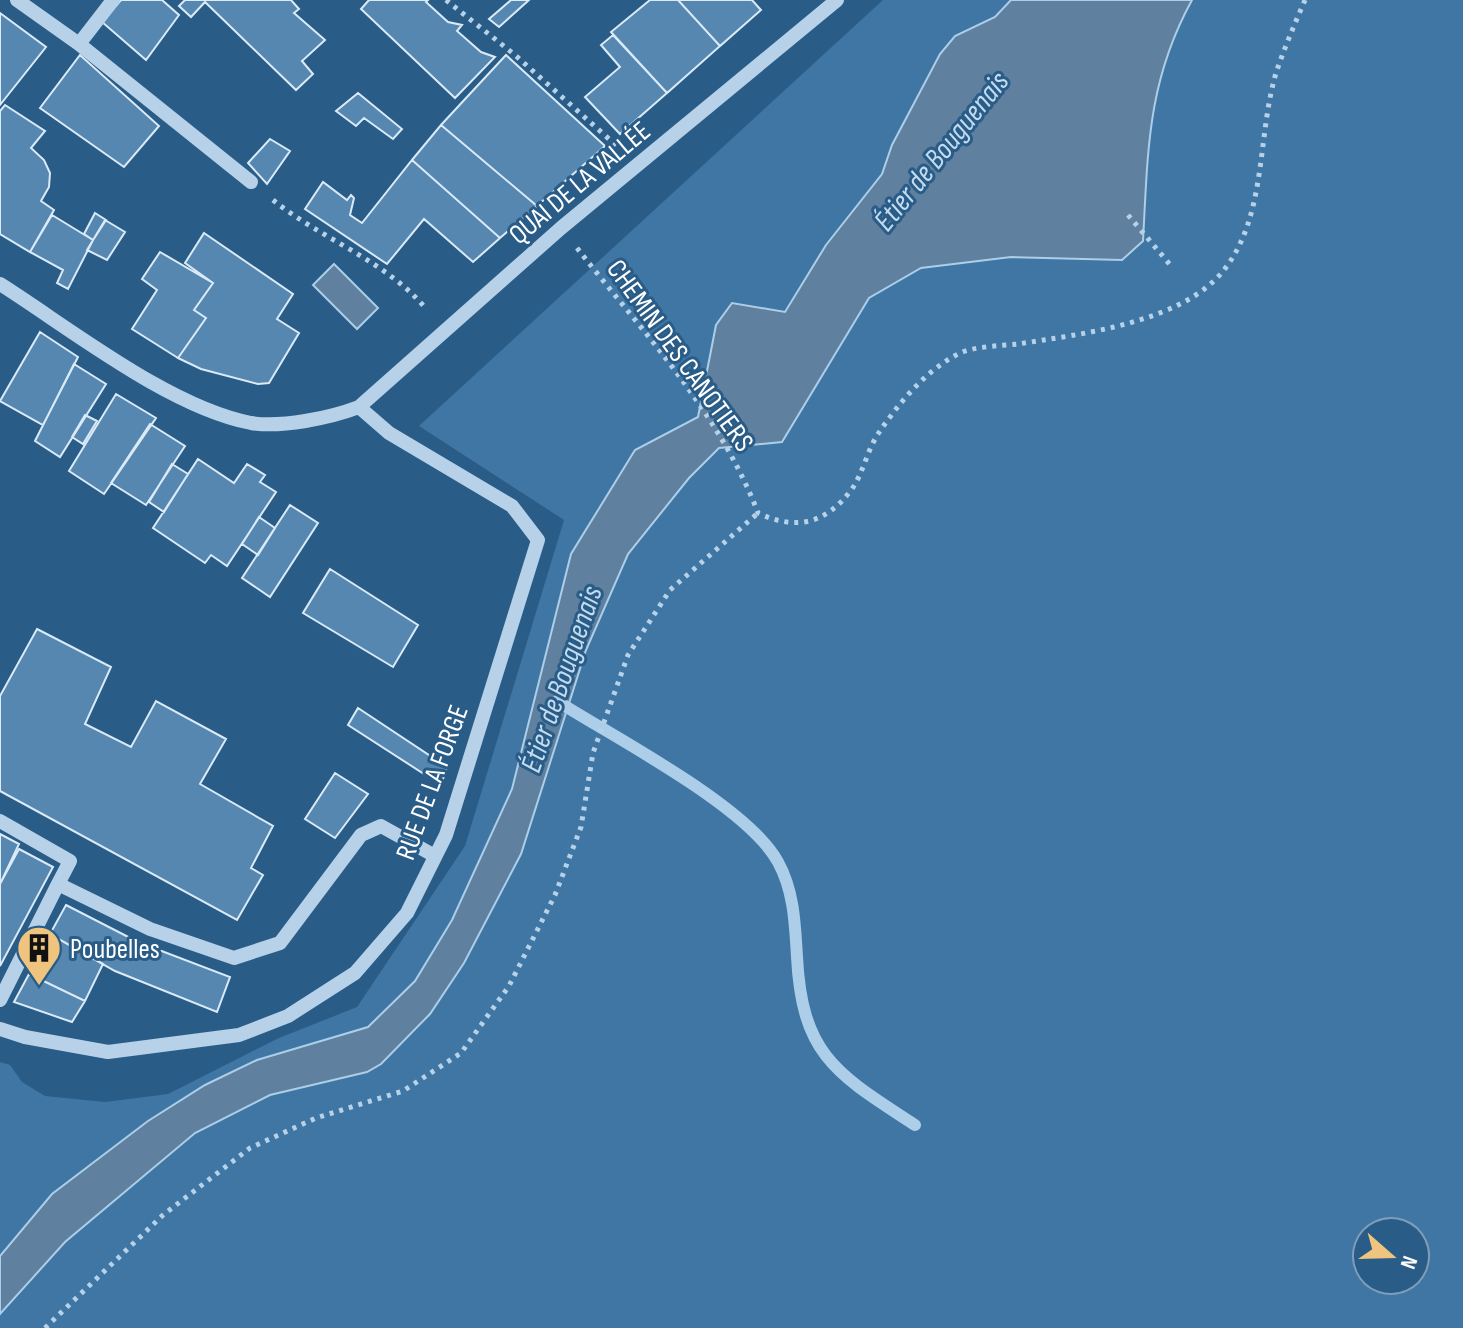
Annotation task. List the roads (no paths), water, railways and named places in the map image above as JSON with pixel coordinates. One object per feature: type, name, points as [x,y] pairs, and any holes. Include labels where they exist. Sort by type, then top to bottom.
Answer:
[{"type":"street","points":[[17,0],[79,44],[251,182]]},
{"type":"street","points":[[79,44],[113,0]]},
{"type":"street","name":"QUAI DE LA VALLÉE","points":[[359,407],[561,228],[837,0]]},
{"type":"street","points":[[0,284],[182,400],[252,423],[310,420],[359,407]]},
{"type":"street","name":"RUE DE LA FORGE","points":[[0,1029],[25,1037],[108,1052],[239,1035],[288,1016],[355,973],[407,913],[446,835],[538,540],[512,506],[389,433],[359,407]]},
{"type":"street","points":[[0,821],[70,861],[0,1000]]},
{"type":"street","name":"RUE DE LA FORGE","points":[[58,884],[150,929],[234,958],[280,943],[361,835],[381,826],[435,856]]},
{"type":"water","name":"Étier de Bouguenais","points":[[1011,0],[1192,0],[1166,60],[1152,118],[1143,241],[1122,260],[1011,257],[921,268],[869,298],[782,442],[719,448],[689,478],[628,554],[586,650],[521,854],[464,963],[430,1014],[381,1064],[367,1072],[270,1095],[195,1133],[65,1242],[0,1314],[0,1256],[52,1194],[148,1121],[205,1085],[257,1060],[368,1027],[415,981],[452,920],[512,789],[571,554],[635,450],[698,417],[716,325],[732,303],[785,312],[826,245],[882,174],[892,145],[940,54],[955,36],[995,17]]},
{"type":"water","points":[[334,264],[378,308],[357,329],[313,285]]},
{"type":"waterway","name":"Étier de Bouguenais","points":[[557,701],[710,796],[762,840],[778,862],[791,896],[800,991],[816,1040],[845,1076],[915,1125]]},
{"type":"place","name":"Poubelles","points":[[39,987]]}]
